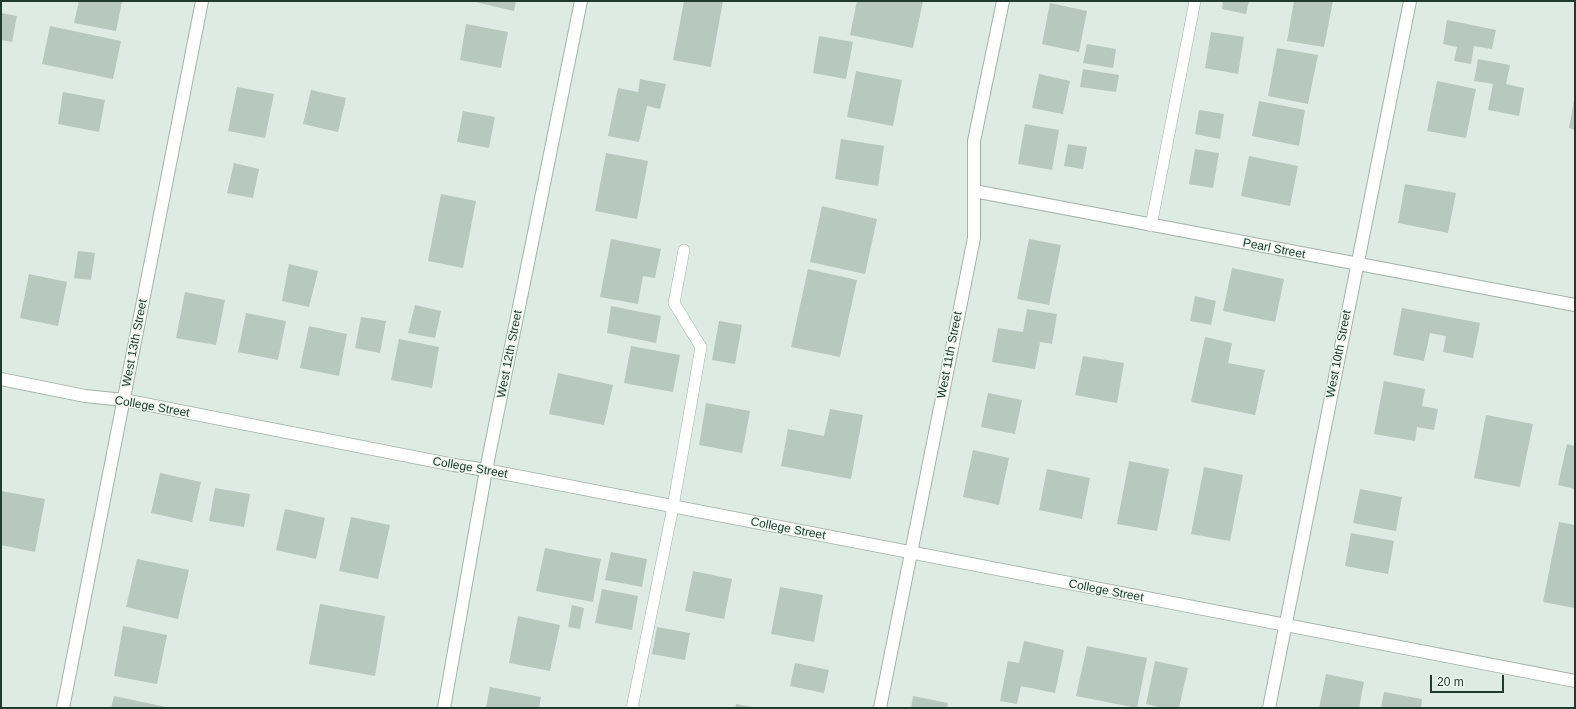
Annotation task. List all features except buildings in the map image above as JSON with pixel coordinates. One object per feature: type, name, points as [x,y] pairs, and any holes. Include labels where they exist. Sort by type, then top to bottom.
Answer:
[{"type":"street","name":"West 13th Street","points":[[63,708],[202,1]]},
{"type":"street","name":"West 12th Street","points":[[444,708],[486,470],[581,1]]},
{"type":"street","name":"West 11th Street","points":[[880,708],[974,238],[974,141],[1003,1]]},
{"type":"street","name":"West 10th Street","points":[[1269,708],[1410,1]]},
{"type":"street","name":"Pearl Street","points":[[974,191],[1151,226],[1575,305]]},
{"type":"street","name":"College Street","points":[[1,379],[85,396],[124,400],[454,466],[486,470],[1575,681]]},
{"type":"lane","points":[[1151,226],[1195,1]]},
{"type":"lane","points":[[632,708],[673,507],[701,348],[674,303],[684,250]]}]
